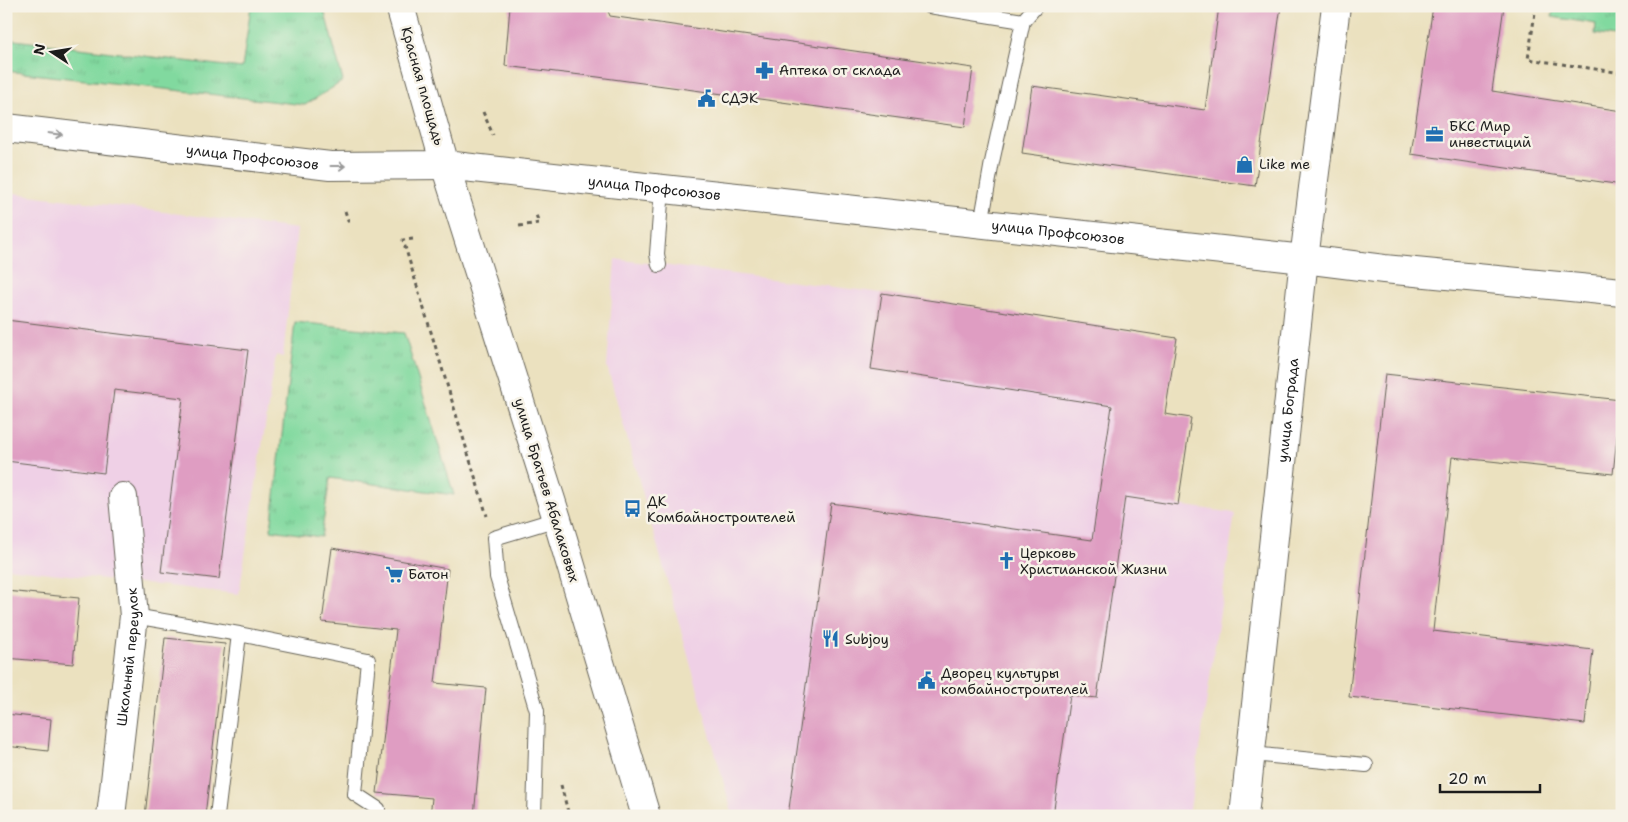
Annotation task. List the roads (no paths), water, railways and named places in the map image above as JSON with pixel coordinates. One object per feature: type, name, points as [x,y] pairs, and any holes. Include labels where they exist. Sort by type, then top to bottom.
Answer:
[{"type":"street","name":"Красная площадь","points":[[400,6],[445,165]]},
{"type":"street","name":"улица Бограда","points":[[1244,816],[1304,258],[1336,6]]},
{"type":"street","name":"улица Профсоюзов","points":[[6,128],[330,166],[445,165],[1304,258],[1384,269],[1622,292]]},
{"type":"street","name":"улица Братьев Абалаковых","points":[[445,165],[557,519],[646,816]]},
{"type":"street","name":"Школьный переулок","points":[[111,816],[134,616],[123,497]]},
{"type":"lane","points":[[929,6],[1023,21]]},
{"type":"lane","points":[[982,224],[992,162],[1023,21],[1036,6]]},
{"type":"lane","points":[[659,265],[657,254],[662,189]]},
{"type":"lane","points":[[534,816],[537,711],[497,577],[494,538],[557,519]]},
{"type":"lane","points":[[134,616],[239,634],[368,660],[355,794],[378,809],[377,816]]},
{"type":"lane","points":[[217,816],[239,634]]},
{"type":"lane","points":[[1251,754],[1366,765]]},
{"type":"place","name":"Аптека от склада","points":[[765,70]]},
{"type":"place","name":"СДЭК","points":[[707,98]]},
{"type":"place","name":"БКС Мир инвестиций","points":[[1435,134]]},
{"type":"place","name":"Like me","points":[[1245,164]]},
{"type":"place","name":"ДК Комбайностроителей","points":[[633,509]]},
{"type":"place","name":"Церковь Христианской Жизни","points":[[1006,561]]},
{"type":"place","name":"Батон","points":[[394,574]]},
{"type":"place","name":"Subjoy","points":[[831,639]]},
{"type":"place","name":"Дворец культуры комбайностроителей","points":[[927,681]]}]
